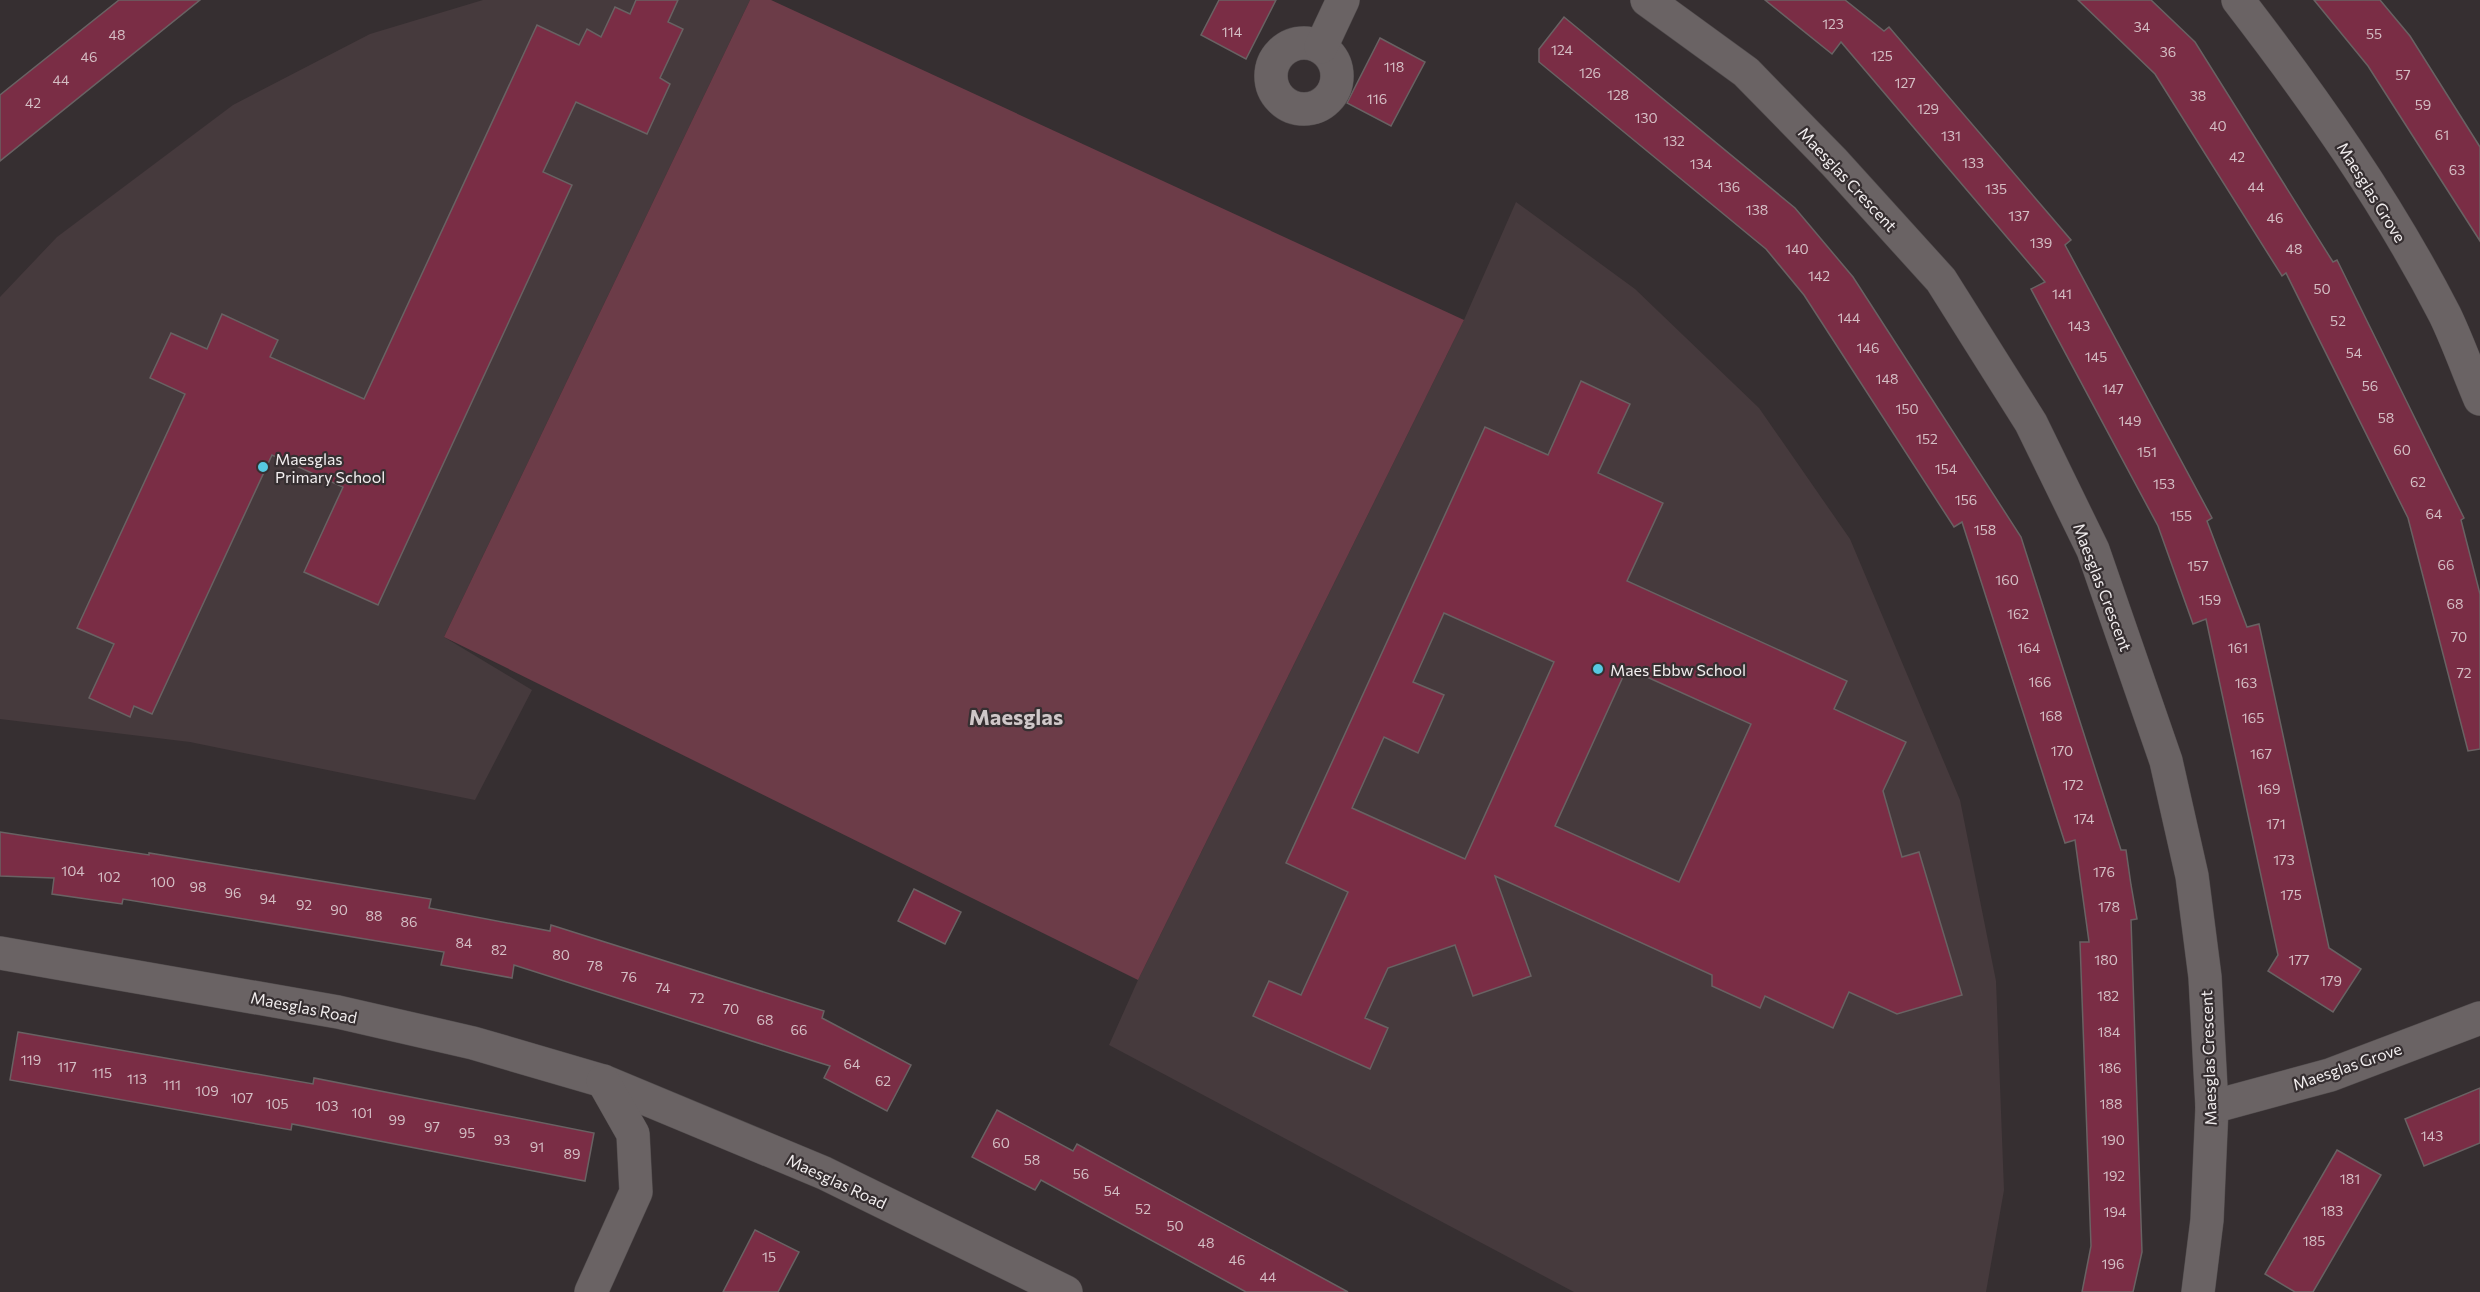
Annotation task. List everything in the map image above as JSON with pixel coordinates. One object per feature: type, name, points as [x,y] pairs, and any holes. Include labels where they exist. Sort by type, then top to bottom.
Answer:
[{"type":"street","points":[[1321,47],[1342,0]]},
{"type":"street","name":"Maesglas Crescent","points":[[1647,0],[1746,72],[1880,212],[1941,280],[2031,423],[2093,550],[2166,761],[2192,876],[2205,977],[2212,1107],[2207,1220],[2198,1292]]},
{"type":"street","name":"Maesglas Grove","points":[[2238,0],[2301,82],[2369,183],[2445,316],[2480,399]]},
{"type":"street","name":"Maesglas Road","points":[[0,953],[338,1012],[473,1043],[603,1081],[824,1173],[1066,1292]]},
{"type":"street","name":"Maesglas Grove","points":[[2212,1107],[2330,1075],[2480,1018]]},
{"type":"street","points":[[591,1292],[636,1192],[633,1134],[603,1081]]},
{"type":"shaded area","name":"Maesglas Primary School","points":[[483,0],[750,0],[444,637],[532,690],[475,800],[190,742],[0,719],[0,297],[57,237],[233,105],[370,34]]},
{"type":"shaded area","points":[[750,0],[771,0],[1464,320],[1138,980],[444,637]]},
{"type":"shaded area","name":"Maes Ebbw School","points":[[1516,202],[1635,289],[1759,408],[1850,539],[1960,800],[1996,981],[2004,1190],[1986,1292],[1574,1292],[1109,1045],[1138,980],[1464,320]]},
{"type":"building","points":[[119,0],[200,0],[0,161],[0,95]]},
{"type":"building","points":[[636,0],[678,0],[668,22],[683,29],[660,78],[670,84],[647,134],[576,102],[543,172],[572,185],[378,605],[304,572],[343,487],[272,455],[152,714],[134,706],[130,717],[89,698],[114,644],[77,628],[185,394],[150,378],[171,333],[207,349],[222,314],[278,340],[270,357],[364,399],[537,25],[579,45],[587,29],[601,37],[615,7],[630,14]]},
{"type":"building","points":[[1219,0],[1276,0],[1246,59],[1201,35]]},
{"type":"building","points":[[1765,0],[1845,0],[1884,31],[1889,27],[2071,240],[2065,245],[2212,518],[2207,521],[2247,627],[2259,624],[2329,948],[2361,969],[2333,1012],[2268,971],[2278,955],[2206,619],[2193,624],[2158,526],[2031,289],[2045,282],[1841,42],[1832,54]]},
{"type":"building","points":[[2078,0],[2151,0],[2195,42],[2333,262],[2337,260],[2464,518],[2461,520],[2480,594],[2480,749],[2468,751],[2408,518],[2286,273],[2282,276],[2155,74]]},
{"type":"building","points":[[2314,0],[2380,0],[2410,36],[2480,147],[2480,241],[2368,66]]},
{"type":"building","points":[[1564,17],[1795,208],[1853,277],[2021,537],[2121,850],[2126,850],[2137,919],[2131,920],[2142,1252],[2133,1292],[2082,1292],[2091,1246],[2080,942],[2089,942],[2075,840],[2065,843],[1962,522],[1954,527],[1804,295],[1766,249],[1539,62],[1539,49]]},
{"type":"building","points":[[1380,38],[1425,62],[1391,126],[1347,103]]},
{"type":"building","points":[[1581,381],[1630,404],[1598,473],[1663,503],[1627,581],[1847,681],[1834,709],[1906,742],[1883,791],[1902,857],[1919,852],[1962,995],[1897,1014],[1849,992],[1833,1028],[1765,996],[1760,1008],[1712,986],[1712,975],[1495,876],[1531,976],[1473,996],[1455,945],[1388,968],[1365,1018],[1388,1028],[1370,1069],[1253,1016],[1269,981],[1301,995],[1348,892],[1286,863],[1485,427],[1548,455]],"holes":[[[1444,613],[1554,662],[1465,859],[1352,808],[1384,737],[1418,753],[1444,695],[1413,682]],[[1627,668],[1751,724],[1679,882],[1555,826]]]},
{"type":"building","points":[[0,832],[149,855],[149,853],[431,899],[429,908],[550,931],[551,925],[824,1011],[822,1018],[911,1065],[887,1111],[824,1078],[830,1066],[514,965],[512,978],[441,965],[444,952],[123,899],[122,904],[52,894],[54,878],[0,876]]},
{"type":"building","points":[[914,889],[961,912],[945,944],[898,921]]},
{"type":"building","points":[[18,1032],[313,1084],[314,1078],[594,1133],[585,1181],[292,1124],[291,1130],[10,1080]]},
{"type":"building","points":[[2480,1088],[2480,1143],[2424,1166],[2405,1119]]},
{"type":"building","points":[[997,1110],[1073,1151],[1077,1144],[1348,1292],[1246,1292],[1041,1180],[1035,1190],[972,1157]]},
{"type":"building","points":[[2337,1150],[2381,1175],[2313,1292],[2295,1292],[2265,1274]]},
{"type":"building","points":[[755,1230],[799,1252],[778,1292],[723,1292]]},
{"type":"place","name":"Maesglas Primary School","points":[[263,467]]},
{"type":"place","name":"Maes Ebbw School","points":[[1598,669]]},
{"type":"district","name":"Maesglas","points":[[1016,716]]}]
